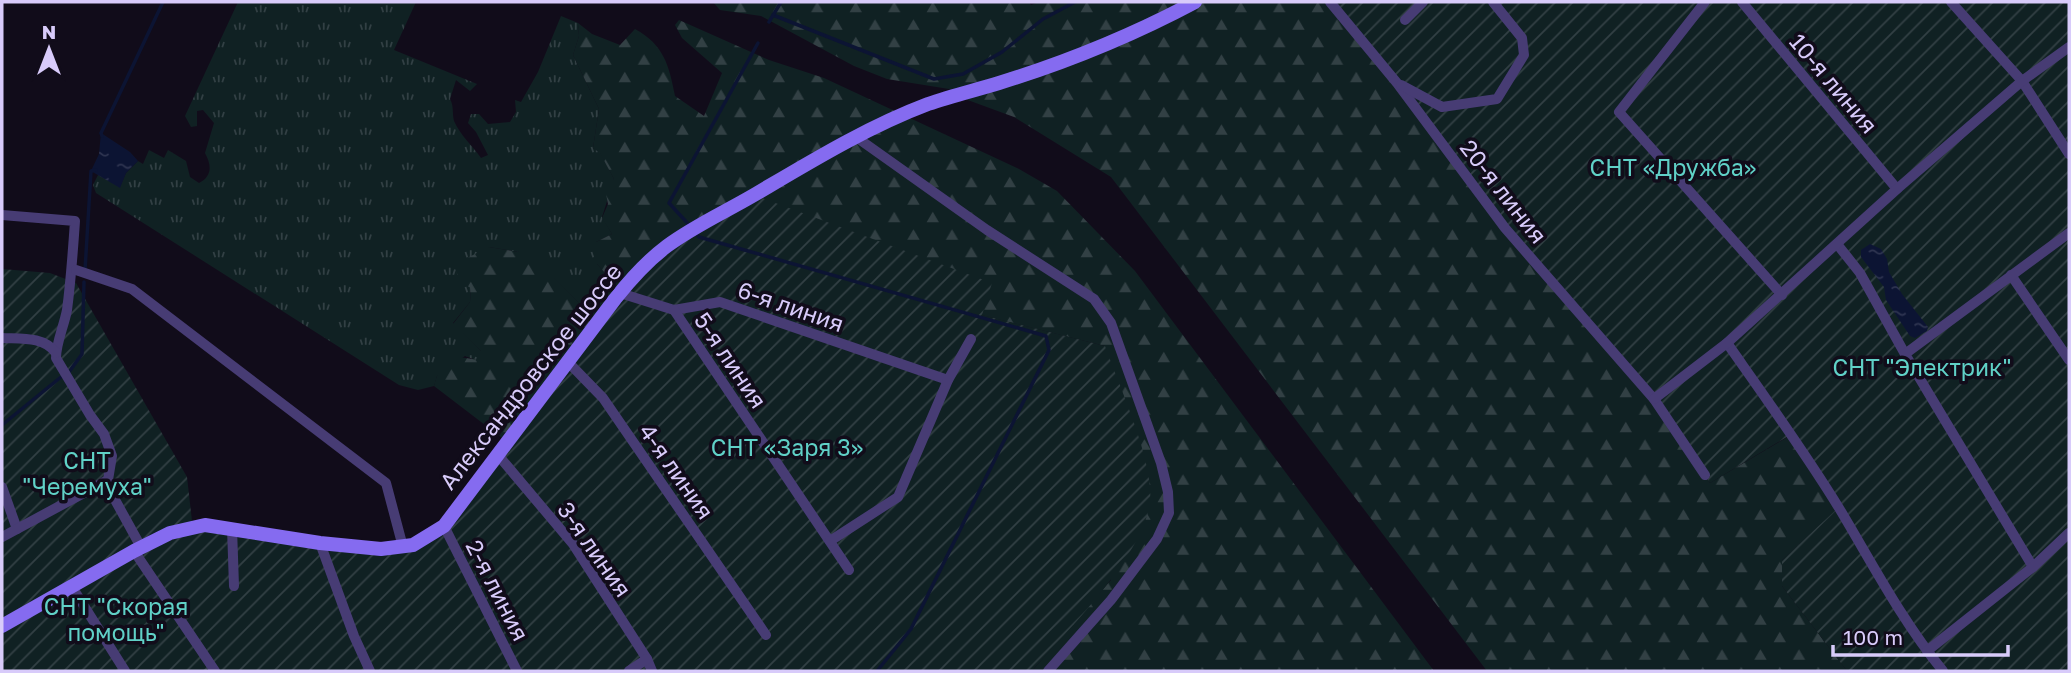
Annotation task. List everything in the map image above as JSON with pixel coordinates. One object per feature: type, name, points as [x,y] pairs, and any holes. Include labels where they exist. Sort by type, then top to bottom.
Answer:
[{"type":"street","name":"Александровское шоссе","points":[[2,626],[137,549],[170,533],[205,525],[320,543],[381,549],[412,545],[444,526],[620,293],[665,247],[856,137],[928,104],[1000,82],[1143,29],[1195,2]]},
{"type":"street","name":"20-я линия","points":[[1330,2],[1397,83],[1505,228],[1654,399],[1705,475]]},
{"type":"street","points":[[1405,20],[1423,2]]},
{"type":"street","points":[[1397,83],[1442,107],[1497,99],[1524,55],[1522,38],[1493,2]]},
{"type":"street","points":[[1705,2],[1619,112],[1782,295]]},
{"type":"street","name":"10-я линия","points":[[1742,2],[1897,189]]},
{"type":"street","points":[[1951,2],[2022,81],[2069,154]]},
{"type":"street","points":[[1654,399],[1727,343],[1897,189],[2022,81],[2069,47]]},
{"type":"street","points":[[856,137],[986,230],[1094,299],[1111,323],[1161,464],[1168,492],[1169,513],[1157,539],[1111,600],[1048,671]]},
{"type":"street","points":[[2,215],[75,221],[67,308],[56,353]]},
{"type":"street","points":[[1905,354],[2069,233]]},
{"type":"street","points":[[1837,244],[1860,274],[2033,567]]},
{"type":"street","points":[[76,270],[132,289],[386,483],[403,547]]},
{"type":"street","points":[[2011,275],[2069,360]]},
{"type":"street","name":"6-я линия","points":[[620,293],[674,310],[720,302],[947,380]]},
{"type":"street","name":"5-я линия","points":[[674,310],[849,570]]},
{"type":"street","points":[[2,338],[35,340],[45,343],[56,353],[60,366],[104,434],[112,456],[108,480],[137,549],[215,671]]},
{"type":"street","points":[[830,541],[898,497],[947,380],[971,339]]},
{"type":"street","points":[[1727,343],[1807,458],[1883,585],[1943,671]]},
{"type":"street","name":"4-я линия","points":[[567,361],[603,398],[766,635]]},
{"type":"street","name":"3-я линия","points":[[498,454],[573,544],[652,671]]},
{"type":"street","points":[[2,537],[108,480]]},
{"type":"street","points":[[2,487],[17,529]]},
{"type":"street","name":"2-я линия","points":[[444,526],[517,671]]},
{"type":"street","points":[[232,528],[234,586]]},
{"type":"street","points":[[1927,651],[2033,567],[2069,533]]},
{"type":"street","points":[[320,543],[354,636],[370,671]]},
{"type":"street","points":[[72,587],[125,671]]},
{"type":"street","points":[[629,671],[647,659]]},
{"type":"green space","points":[[238,2],[416,2],[394,50],[477,84],[470,91],[456,80],[450,99],[454,121],[481,158],[488,155],[468,123],[471,114],[479,114],[488,124],[510,122],[516,112],[515,100],[521,102],[538,72],[561,16],[578,23],[579,36],[573,55],[599,109],[593,148],[600,152],[614,179],[602,217],[612,234],[596,242],[597,264],[620,290],[601,314],[582,306],[539,263],[519,252],[489,247],[471,288],[470,302],[453,323],[481,351],[481,362],[465,356],[437,376],[434,386],[418,390],[399,385],[96,193],[93,185],[98,175],[120,187],[126,173],[138,161],[143,164],[149,150],[164,158],[168,150],[186,161],[190,177],[199,183],[206,177],[210,166],[205,153],[214,123],[203,110],[197,111],[197,126],[191,127],[185,116]]},
{"type":"green space","points":[[713,2],[1029,2],[1031,5],[1039,2],[1330,2],[1652,397],[1710,483],[1791,435],[1839,508],[1782,560],[1782,586],[1847,671],[1487,671],[1111,177],[1014,117],[965,99],[949,89],[887,79],[854,66],[761,16],[720,10]]},
{"type":"green space","points":[[1330,2],[2069,2],[2069,671],[1847,671],[1782,586],[1782,560],[1838,508],[1790,435],[1710,483],[1652,397],[1505,228]]},
{"type":"green space","points":[[679,20],[769,60],[824,78],[1019,169],[1057,191],[1135,271],[1434,671],[1032,671],[1111,580],[1105,346],[981,315],[991,284],[620,290],[597,264],[592,249],[596,242],[612,234],[602,218],[608,204],[605,189],[614,179],[600,153],[593,148],[599,109],[573,55],[579,36],[578,23],[592,34],[620,45],[635,29],[645,35],[664,57],[675,96],[704,116],[722,73],[682,38],[675,25]]},
{"type":"green space","name":"СНТ «Заря 3»","points":[[751,194],[992,283],[982,315],[1105,346],[1141,445],[1150,484],[1150,501],[1145,522],[1120,568],[1032,671],[2,671],[2,627],[133,551],[205,525],[405,547],[446,524],[635,275]]},
{"type":"green space","points":[[489,247],[519,252],[535,247],[540,263],[582,306],[601,314],[506,441],[434,386],[441,368],[450,359],[481,361],[481,351],[453,324],[470,302],[471,288],[458,281],[456,267]]},
{"type":"green space","name":"СНТ \"Черемуха\"","points":[[2,269],[50,273],[76,283],[187,477],[192,521],[2,621]]},
{"type":"water","points":[[101,133],[130,152],[138,161],[126,173],[120,188],[91,171],[99,154]]},
{"type":"water","points":[[1870,244],[1881,249],[1887,259],[1889,272],[1902,294],[1928,327],[1927,331],[1915,338],[1910,336],[1886,300],[1884,287],[1861,257],[1861,250]]},
{"type":"waterway","points":[[102,136],[101,133],[163,2]]},
{"type":"waterway","points":[[769,22],[781,2]]},
{"type":"waterway","points":[[773,15],[934,79],[963,74],[1002,52],[1043,19],[1075,2]]},
{"type":"waterway","points":[[691,227],[669,203],[758,43]]},
{"type":"waterway","points":[[85,270],[91,171],[96,170]]},
{"type":"waterway","points":[[696,233],[699,237],[1046,336],[1049,350],[911,629],[877,671]]},
{"type":"waterway","points":[[69,372],[82,354],[84,282]]},
{"type":"waterway","points":[[2,425],[61,377]]},
{"type":"park label","name":"СНТ «Дружба»","points":[[1673,167]]},
{"type":"park label","name":"СНТ \"Электрик\"","points":[[1922,367]]},
{"type":"park label","name":"СНТ \"Скорая помощь\"","points":[[116,619]]}]
